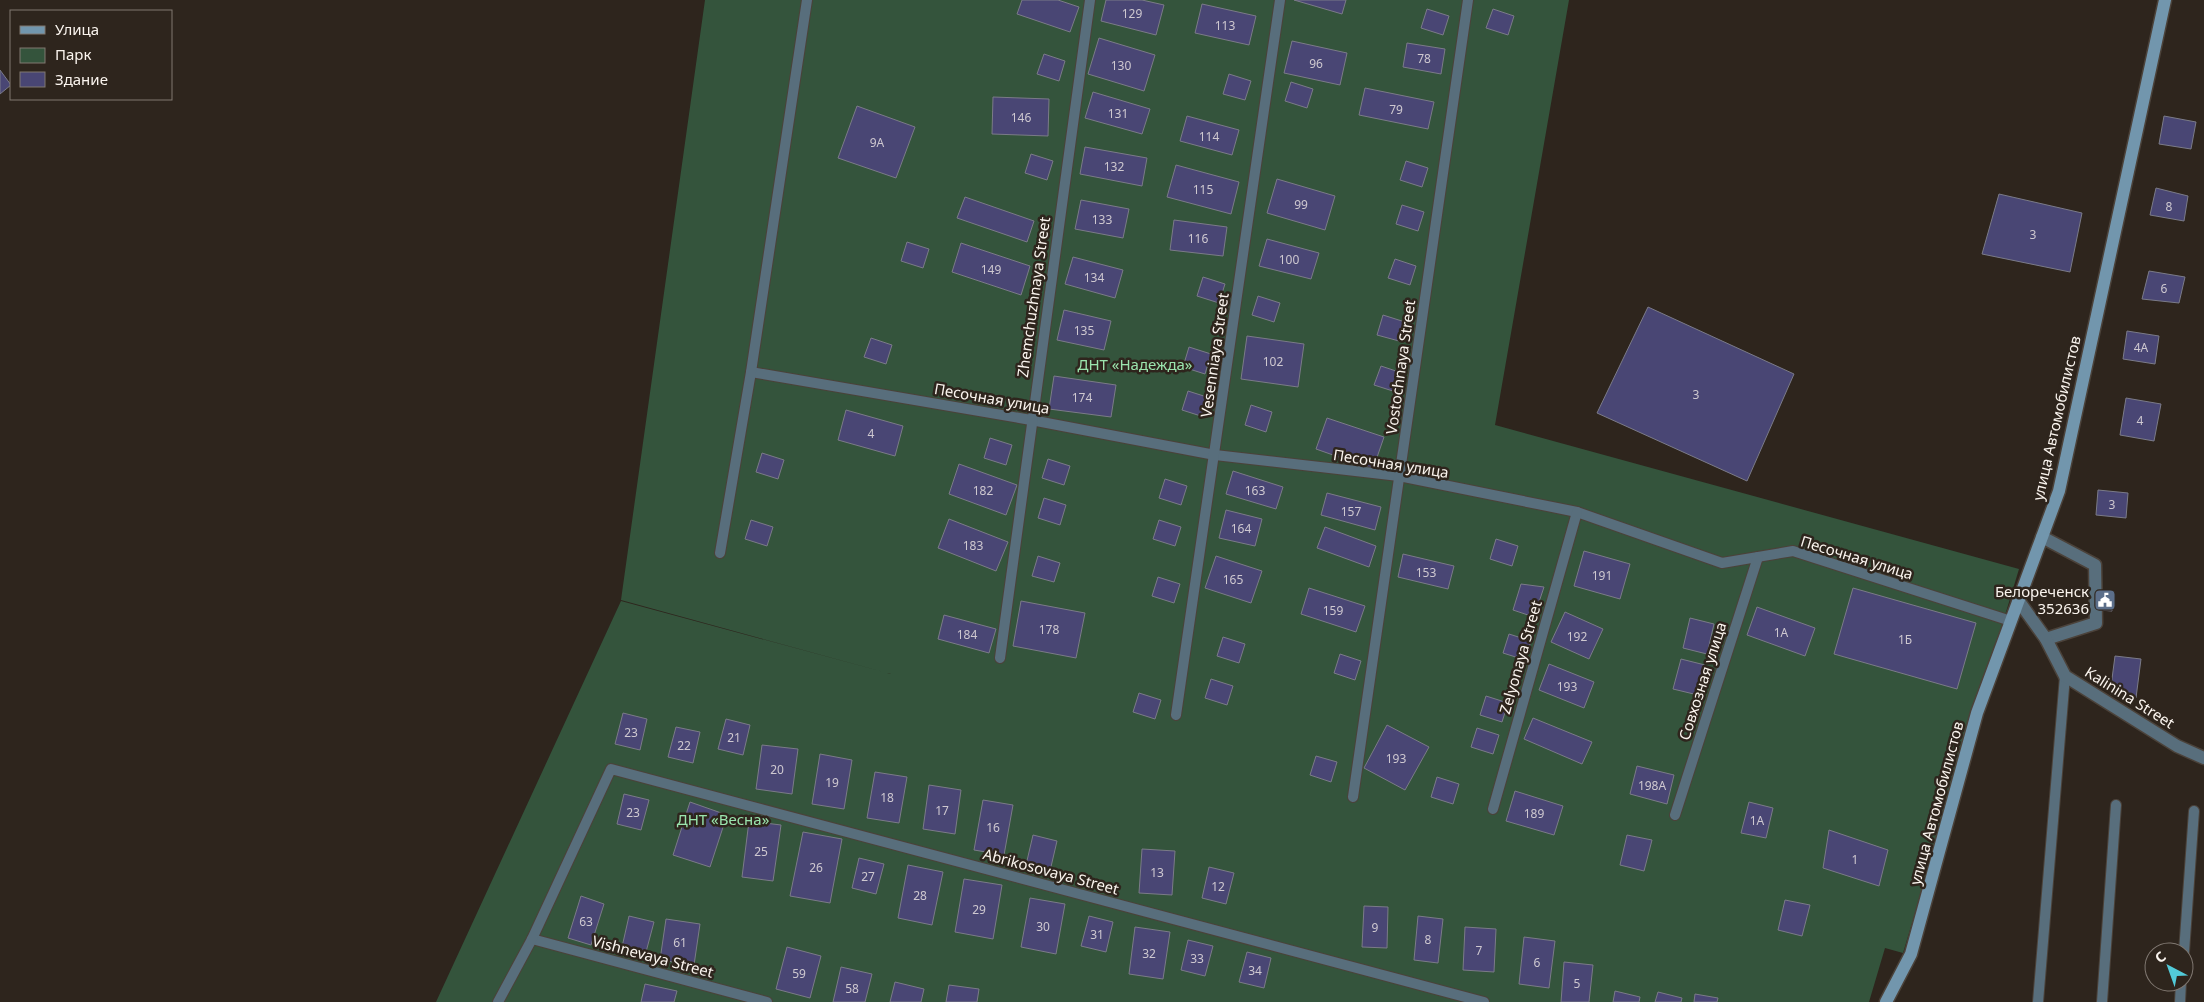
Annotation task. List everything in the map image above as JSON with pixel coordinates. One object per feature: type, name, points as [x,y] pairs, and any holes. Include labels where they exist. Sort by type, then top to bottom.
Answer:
[{"type":"street","name":"улица Автомобилистов","points":[[1886,1002],[1911,954],[1977,713],[2059,491],[2165,0]]},
{"type":"street","points":[[2042,537],[2095,565],[2096,623],[2046,638]]},
{"type":"street","name":"Kalinina Street","points":[[2018,600],[2046,638],[2065,676],[2177,746],[2204,758]]},
{"type":"lane","points":[[720,553],[752,372],[807,0]]},
{"type":"lane","name":"Zhemchuzhnaya Street","points":[[1000,658],[1031,420],[1090,0]]},
{"type":"lane","name":"Vesenniaya Street","points":[[1176,715],[1280,0]]},
{"type":"lane","name":"Vostochnaya Street","points":[[1353,797],[1468,0]]},
{"type":"lane","name":"Песочная улица","points":[[752,372],[1031,420],[1215,455],[1399,476],[1577,512],[1722,563],[1793,551],[2011,621]]},
{"type":"lane","name":"Zelyonaya Street","points":[[1493,810],[1577,512]]},
{"type":"lane","name":"Совхозная улица","points":[[1674,815],[1758,557]]},
{"type":"lane","points":[[2038,1002],[2065,676]]},
{"type":"lane","name":"Abrikosovaya Street","points":[[532,939],[611,769],[1484,1002]]},
{"type":"lane","points":[[2102,1002],[2116,806]]},
{"type":"lane","points":[[2185,942],[2194,811]]},
{"type":"lane","points":[[498,1002],[532,939]]},
{"type":"lane","name":"Vishnevaya Street","points":[[532,939],[767,1002]]},
{"type":"green space","name":"ДНТ «Надежда»","points":[[705,0],[1569,0],[1495,425],[2019,569],[1903,953],[1885,948],[1869,1002],[436,1002],[621,601],[891,674],[621,600]]},
{"type":"building","points":[[1022,0],[1058,0],[1079,7],[1070,32],[1017,14]]},
{"type":"building","points":[[1106,0],[1142,0],[1164,5],[1156,35],[1101,21]]},
{"type":"building","points":[[1294,0],[1346,0],[1342,14]]},
{"type":"building","points":[[1202,4],[1256,16],[1249,45],[1195,33]]},
{"type":"building","points":[[1427,9],[1449,16],[1443,35],[1421,28]]},
{"type":"building","points":[[1493,9],[1514,16],[1508,35],[1486,28]]},
{"type":"building","points":[[1099,38],[1155,55],[1144,91],[1088,74]]},
{"type":"building","points":[[1292,41],[1347,53],[1340,85],[1284,73]]},
{"type":"building","points":[[1407,43],[1445,49],[1441,74],[1403,67]]},
{"type":"building","points":[[1044,54],[1065,61],[1059,81],[1037,74]]},
{"type":"building","points":[[0,70],[10,86],[0,94]]},
{"type":"building","points":[[1229,74],[1251,81],[1245,100],[1223,94]]},
{"type":"building","points":[[1291,82],[1313,89],[1307,108],[1285,101]]},
{"type":"building","points":[[1365,88],[1434,102],[1428,129],[1359,115]]},
{"type":"building","points":[[1093,92],[1150,109],[1142,134],[1085,118]]},
{"type":"building","points":[[993,97],[1049,99],[1048,136],[992,134]]},
{"type":"building","points":[[857,106],[915,127],[896,178],[838,158]]},
{"type":"building","points":[[1187,116],[1239,130],[1232,155],[1180,141]]},
{"type":"building","points":[[2164,116],[2196,122],[2191,149],[2159,144]]},
{"type":"building","points":[[1085,147],[1147,158],[1142,186],[1080,174]]},
{"type":"building","points":[[1031,154],[1053,161],[1047,180],[1025,173]]},
{"type":"building","points":[[1406,161],[1428,168],[1422,187],[1400,180]]},
{"type":"building","points":[[1176,165],[1239,182],[1231,214],[1167,197]]},
{"type":"building","points":[[1277,179],[1335,196],[1325,230],[1267,213]]},
{"type":"building","points":[[2156,188],[2188,196],[2184,221],[2150,215]]},
{"type":"building","points":[[1999,194],[2082,213],[2070,272],[1982,254]]},
{"type":"building","points":[[965,197],[1034,221],[1027,242],[957,218]]},
{"type":"building","points":[[1081,200],[1129,209],[1123,238],[1075,229]]},
{"type":"building","points":[[1402,205],[1424,212],[1418,231],[1396,224]]},
{"type":"building","points":[[1174,220],[1227,227],[1223,256],[1170,250]]},
{"type":"building","points":[[1267,239],[1319,253],[1311,279],[1259,266]]},
{"type":"building","points":[[907,242],[929,249],[923,268],[901,261]]},
{"type":"building","points":[[961,243],[1030,266],[1021,295],[952,272]]},
{"type":"building","points":[[1073,257],[1123,270],[1115,298],[1065,284]]},
{"type":"building","points":[[1395,259],[1416,266],[1410,285],[1388,278]]},
{"type":"building","points":[[2149,271],[2185,277],[2179,303],[2142,299]]},
{"type":"building","points":[[1203,277],[1225,284],[1219,303],[1197,296]]},
{"type":"building","points":[[1258,296],[1280,303],[1274,322],[1252,315]]},
{"type":"building","points":[[1648,307],[1794,374],[1747,481],[1597,413]]},
{"type":"building","points":[[1064,310],[1111,321],[1104,350],[1057,340]]},
{"type":"building","points":[[1383,315],[1405,322],[1399,341],[1377,335]]},
{"type":"building","points":[[2127,331],[2159,336],[2155,364],[2123,359]]},
{"type":"building","points":[[1247,336],[1304,344],[1298,387],[1241,379]]},
{"type":"building","points":[[871,338],[892,345],[886,364],[864,357]]},
{"type":"building","points":[[1189,347],[1211,354],[1205,374],[1183,367]]},
{"type":"building","points":[[1381,366],[1402,373],[1396,392],[1374,385]]},
{"type":"building","points":[[1054,376],[1116,385],[1111,417],[1049,409]]},
{"type":"building","points":[[1188,391],[1210,398],[1204,417],[1182,410]]},
{"type":"building","points":[[2126,398],[2161,404],[2154,441],[2120,435]]},
{"type":"building","points":[[1251,405],[1272,412],[1266,432],[1245,425]]},
{"type":"building","points":[[846,410],[903,426],[895,456],[838,440]]},
{"type":"building","points":[[1327,418],[1384,437],[1373,469],[1316,449]]},
{"type":"building","points":[[990,438],[1012,445],[1006,465],[984,458]]},
{"type":"building","points":[[762,453],[784,460],[778,479],[756,472]]},
{"type":"building","points":[[1048,459],[1070,466],[1064,485],[1042,478]]},
{"type":"building","points":[[959,464],[1017,485],[1006,515],[949,494]]},
{"type":"building","points":[[1233,471],[1283,487],[1276,509],[1226,494]]},
{"type":"building","points":[[1165,479],[1187,486],[1181,505],[1159,498]]},
{"type":"building","points":[[2098,490],[2128,493],[2126,518],[2096,515]]},
{"type":"building","points":[[1327,493],[1381,507],[1375,530],[1321,515]]},
{"type":"building","points":[[1044,498],[1066,505],[1060,525],[1038,518]]},
{"type":"building","points":[[1226,510],[1262,519],[1255,546],[1219,538]]},
{"type":"building","points":[[949,519],[1008,542],[996,571],[938,548]]},
{"type":"building","points":[[751,520],[773,527],[767,546],[745,539]]},
{"type":"building","points":[[1159,520],[1181,527],[1175,546],[1153,539]]},
{"type":"building","points":[[1325,527],[1376,546],[1369,567],[1317,548]]},
{"type":"building","points":[[1496,539],[1518,546],[1512,566],[1490,559]]},
{"type":"building","points":[[1584,551],[1630,564],[1620,599],[1574,586]]},
{"type":"building","points":[[1403,554],[1454,566],[1448,589],[1398,577]]},
{"type":"building","points":[[1038,556],[1060,563],[1054,582],[1032,576]]},
{"type":"building","points":[[1216,556],[1262,571],[1251,603],[1205,588]]},
{"type":"building","points":[[1158,577],[1180,584],[1174,603],[1152,596]]},
{"type":"building","points":[[1521,584],[1544,587],[1534,617],[1513,610]]},
{"type":"building","points":[[1309,588],[1365,606],[1356,632],[1301,614]]},
{"type":"building","points":[[1853,588],[1976,623],[1957,689],[1834,654]]},
{"type":"building","points":[[2101,591],[2112,592],[2112,611],[2100,610]]},
{"type":"building","points":[[1021,601],[1085,613],[1076,658],[1013,646]]},
{"type":"building","points":[[1757,607],[1815,628],[1805,656],[1747,635]]},
{"type":"building","points":[[1565,612],[1603,629],[1589,659],[1551,642]]},
{"type":"building","points":[[944,615],[996,629],[989,653],[938,639]]},
{"type":"building","points":[[1690,618],[1714,624],[1707,654],[1683,648]]},
{"type":"building","points":[[1509,634],[1531,641],[1525,660],[1503,653]]},
{"type":"building","points":[[1223,637],[1245,644],[1239,663],[1217,656]]},
{"type":"building","points":[[1340,654],[1361,661],[1355,680],[1334,673]]},
{"type":"building","points":[[2115,656],[2141,659],[2136,698],[2110,694]]},
{"type":"building","points":[[1681,659],[1705,665],[1698,695],[1673,689]]},
{"type":"building","points":[[1549,664],[1594,682],[1584,708],[1539,690]]},
{"type":"building","points":[[1211,679],[1233,686],[1227,705],[1205,698]]},
{"type":"building","points":[[1139,693],[1161,700],[1155,719],[1133,712]]},
{"type":"building","points":[[1486,696],[1508,703],[1502,722],[1480,715]]},
{"type":"building","points":[[623,713],[647,719],[640,750],[615,744]]},
{"type":"building","points":[[1533,718],[1592,742],[1582,764],[1524,739]]},
{"type":"building","points":[[726,719],[750,725],[743,755],[718,749]]},
{"type":"building","points":[[1387,725],[1429,747],[1405,790],[1364,768]]},
{"type":"building","points":[[676,727],[700,732],[693,763],[668,757]]},
{"type":"building","points":[[1477,728],[1499,735],[1493,754],[1471,747]]},
{"type":"building","points":[[762,745],[798,749],[792,794],[756,789]]},
{"type":"building","points":[[820,754],[852,760],[844,809],[812,804]]},
{"type":"building","points":[[1316,756],[1337,762],[1331,782],[1310,775]]},
{"type":"building","points":[[1637,766],[1674,775],[1667,804],[1630,794]]},
{"type":"building","points":[[875,772],[907,777],[899,823],[867,818]]},
{"type":"building","points":[[1437,777],[1459,784],[1453,804],[1431,797]]},
{"type":"building","points":[[929,785],[961,790],[955,834],[923,829]]},
{"type":"building","points":[[1515,791],[1563,806],[1554,835],[1506,821]]},
{"type":"building","points":[[624,794],[649,800],[641,830],[617,824]]},
{"type":"building","points":[[983,800],[1013,805],[1004,855],[974,850]]},
{"type":"building","points":[[690,802],[727,815],[710,867],[673,855]]},
{"type":"building","points":[[1749,802],[1773,808],[1766,838],[1741,833]]},
{"type":"building","points":[[749,821],[781,825],[773,881],[742,877]]},
{"type":"building","points":[[1829,830],[1888,850],[1879,886],[1823,868]]},
{"type":"building","points":[[803,832],[842,839],[830,903],[790,896]]},
{"type":"building","points":[[1033,835],[1057,841],[1050,871],[1026,865]]},
{"type":"building","points":[[1627,835],[1652,840],[1644,871],[1620,865]]},
{"type":"building","points":[[1142,849],[1175,851],[1172,895],[1139,893]]},
{"type":"building","points":[[859,858],[884,864],[876,894],[852,888]]},
{"type":"building","points":[[908,865],[943,872],[932,925],[898,918]]},
{"type":"building","points":[[1209,867],[1234,873],[1226,904],[1202,898]]},
{"type":"building","points":[[964,879],[1002,885],[993,939],[955,932]]},
{"type":"building","points":[[581,896],[604,904],[591,945],[568,938]]},
{"type":"building","points":[[1030,898],[1065,904],[1056,954],[1021,947]]},
{"type":"building","points":[[1785,900],[1810,905],[1802,936],[1778,930]]},
{"type":"building","points":[[1364,906],[1388,907],[1387,948],[1362,947]]},
{"type":"building","points":[[629,916],[654,922],[646,952],[622,947]]},
{"type":"building","points":[[1089,916],[1113,922],[1106,952],[1081,946]]},
{"type":"building","points":[[1418,916],[1443,919],[1438,963],[1414,960]]},
{"type":"building","points":[[666,919],[700,924],[694,965],[660,960]]},
{"type":"building","points":[[1135,927],[1170,932],[1163,979],[1129,974]]},
{"type":"building","points":[[1465,927],[1496,929],[1494,972],[1463,970]]},
{"type":"building","points":[[1524,937],[1555,941],[1549,988],[1519,984]]},
{"type":"building","points":[[1188,940],[1213,946],[1205,976],[1181,970]]},
{"type":"building","points":[[787,947],[821,956],[810,998],[776,989]]},
{"type":"building","points":[[1247,952],[1271,958],[1264,988],[1239,982]]},
{"type":"building","points":[[1564,962],[1593,965],[1589,1002],[1561,1002]]},
{"type":"building","points":[[841,967],[872,974],[865,1002],[833,1002]]},
{"type":"building","points":[[895,982],[924,989],[921,1002],[890,1002]]},
{"type":"building","points":[[645,984],[677,991],[674,1002],[641,1002]]},
{"type":"building","points":[[949,985],[979,989],[977,1002],[946,1002]]},
{"type":"building","points":[[1615,991],[1640,997],[1639,1002],[1613,1002]]},
{"type":"building","points":[[1658,992],[1682,998],[1681,1002],[1655,1002]]},
{"type":"building","points":[[1695,994],[1718,998],[1717,1002],[1694,1002]]},
{"type":"place","name":"Белореченск 352636","points":[[2105,600]]},
{"type":"park label","name":"ДНТ «Весна»","points":[[723,819]]}]
